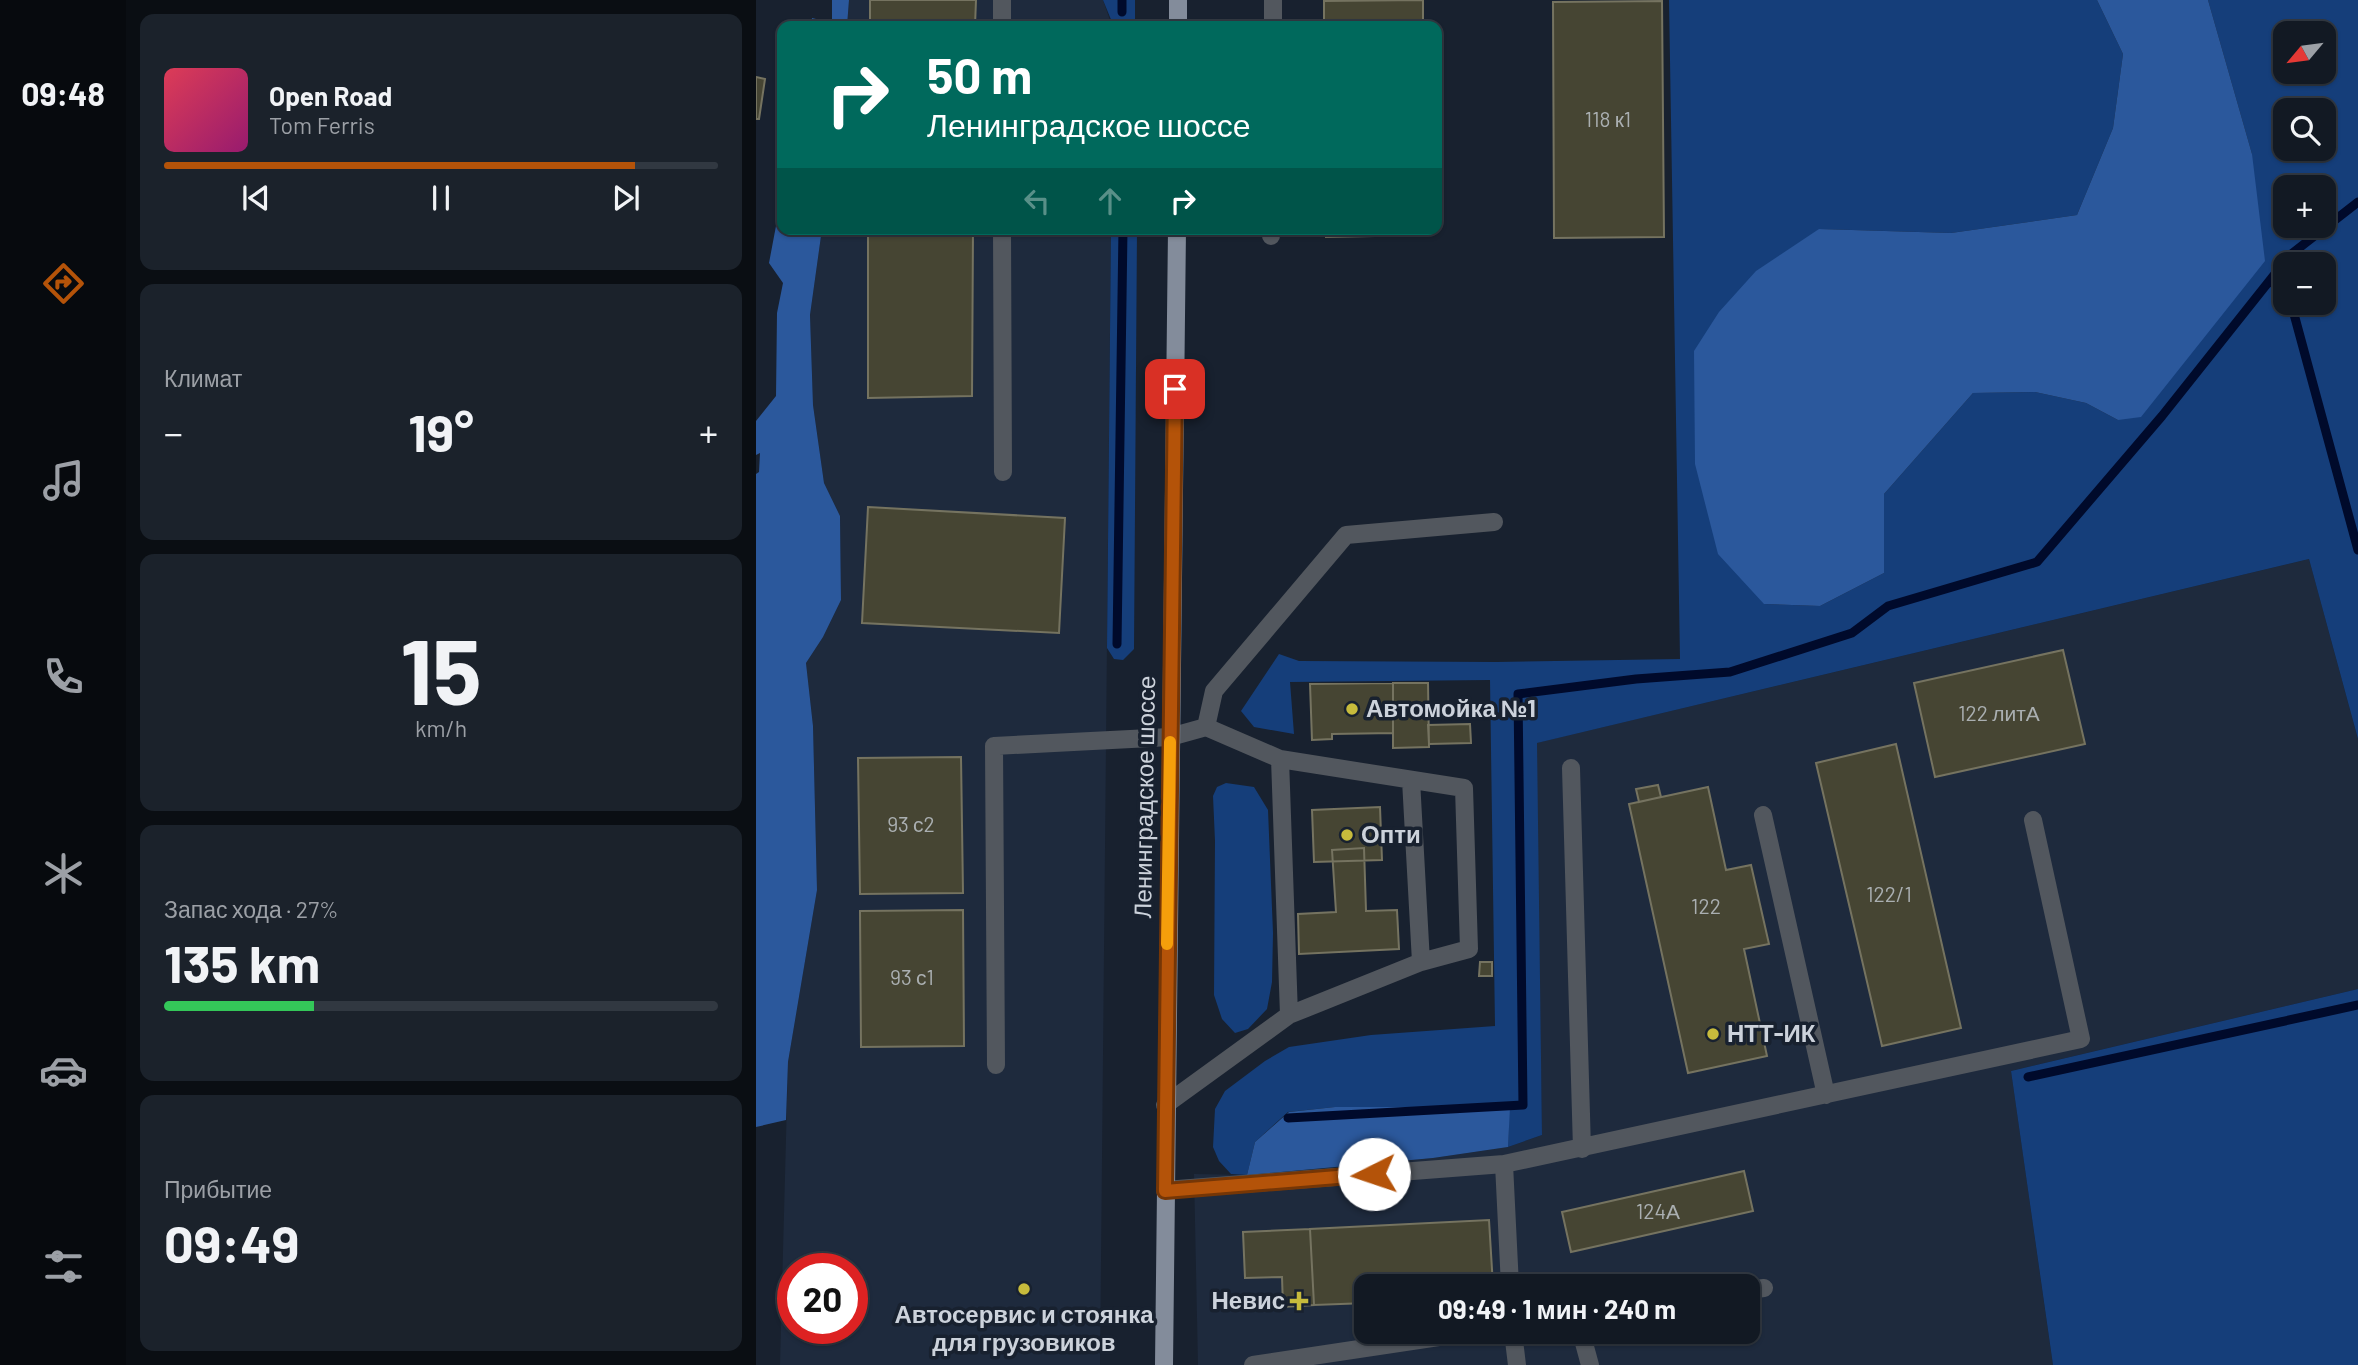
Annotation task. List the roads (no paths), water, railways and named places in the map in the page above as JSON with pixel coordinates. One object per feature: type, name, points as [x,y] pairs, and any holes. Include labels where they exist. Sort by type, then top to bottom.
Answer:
[{"type":"main road","points":[[1178,0],[1178,21]]},
{"type":"main road","name":"Ленинградское шоссе","points":[[1164,1365],[1177,235]]},
{"type":"lane","points":[[1002,0],[1002,21]]},
{"type":"lane","points":[[1273,0],[1273,21]]},
{"type":"lane","points":[[1002,235],[1003,472]]},
{"type":"lane","points":[[1206,727],[1214,691],[1346,535],[1494,522]]},
{"type":"lane","points":[[996,1065],[994,746],[1170,737],[1206,727],[1280,759],[1464,788],[1469,949],[1421,961],[1289,1015],[1166,1105]]},
{"type":"lane","points":[[1280,759],[1289,1015]]},
{"type":"lane","points":[[1572,768],[1582,1149]]},
{"type":"lane","points":[[1411,780],[1421,961]]},
{"type":"lane","points":[[1763,816],[1826,1095]]},
{"type":"lane","points":[[1165,1191],[1504,1164],[2081,1040],[2033,820]]},
{"type":"lane","points":[[1504,1164],[1509,1274]]},
{"type":"lane","points":[[1253,1365],[1392,1344]]},
{"type":"lane","points":[[1514,1344],[1517,1365]]},
{"type":"lane","points":[[1584,1344],[1590,1365]]},
{"type":"waterway","points":[[1122,0],[1122,12]]},
{"type":"waterway","points":[[1288,1118],[1523,1105],[1518,694],[1636,679],[1730,672],[1852,633],[1888,606],[2037,562],[2162,416],[2290,255],[2358,202]]},
{"type":"waterway","points":[[1117,644],[1123,235]]},
{"type":"waterway","points":[[2270,280],[2273,283]]},
{"type":"waterway","points":[[2294,315],[2358,550]]},
{"type":"waterway","points":[[2028,1077],[2358,1005]]},
{"type":"place","name":"Автомойка №1","points":[[1352,709]]},
{"type":"place","name":"Опти","points":[[1347,835]]},
{"type":"place","name":"НТТ-ИК","points":[[1713,1034]]},
{"type":"place","name":"Автосервис и стоянка для грузовиков","points":[[1024,1289]]},
{"type":"place","name":"Невис","points":[[1299,1301]]}]
